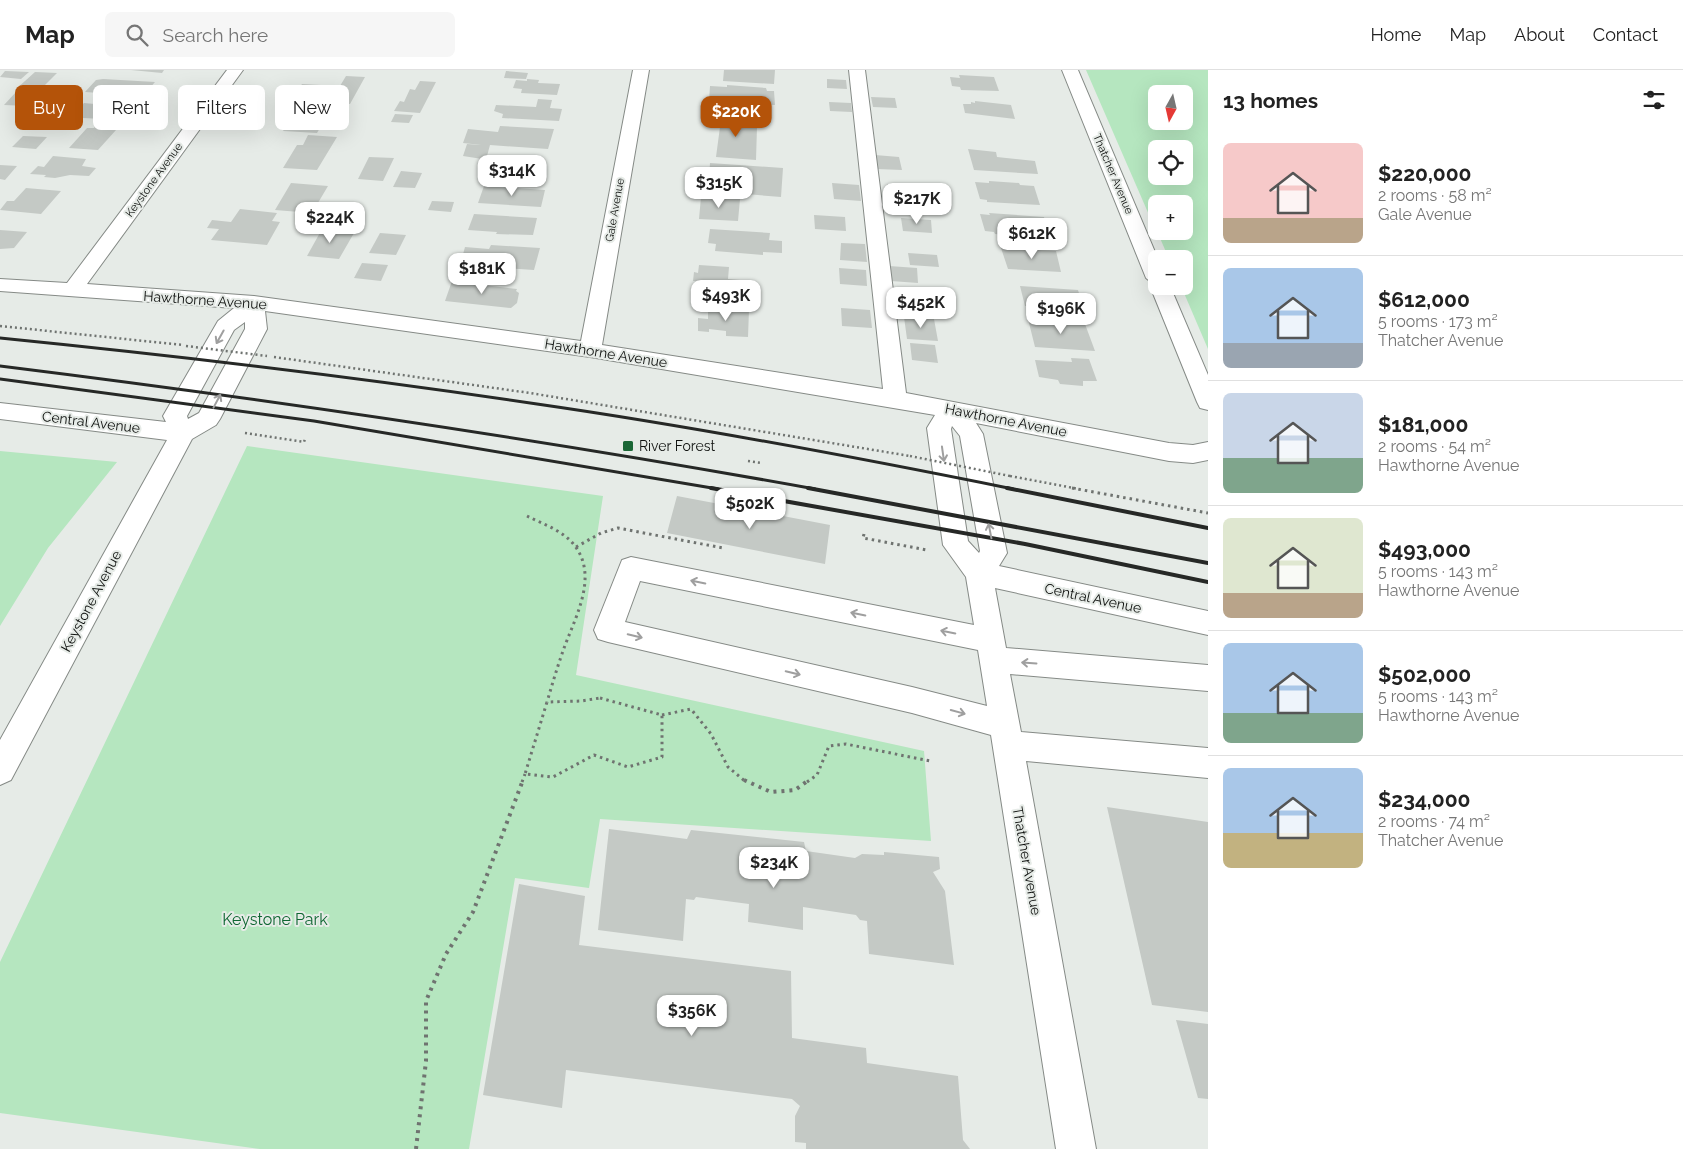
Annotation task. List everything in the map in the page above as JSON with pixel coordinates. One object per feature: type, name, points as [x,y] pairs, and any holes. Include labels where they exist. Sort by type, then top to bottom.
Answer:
[{"type":"street","name":"Keystone Avenue","points":[[72,290],[235,70]]},
{"type":"street","name":"Gale Avenue","points":[[590,350],[641,70]]},
{"type":"street","points":[[857,70],[895,399]]},
{"type":"street","name":"Thatcher Avenue","points":[[1070,70],[1148,259]]},
{"type":"street","name":"Hawthorne Avenue","points":[[0,285],[254,303],[590,350],[895,399],[1169,452],[1194,454],[1208,451]]},
{"type":"street","points":[[1164,295],[1208,402]]},
{"type":"street","points":[[183,432],[208,419],[256,329],[254,303]]},
{"type":"street","points":[[952,409],[971,434],[994,553],[978,573]]},
{"type":"street","name":"Thatcher Avenue","points":[[952,409],[939,428],[956,545],[978,573],[1076,1149]]},
{"type":"street","name":"Central Avenue","points":[[0,411],[183,432]]},
{"type":"street","name":"Keystone Avenue","points":[[0,770],[183,432]]},
{"type":"street","points":[[1208,678],[1066,665],[992,650],[632,568],[608,630],[912,700],[1006,735],[1208,763]]},
{"type":"street","name":"Central Avenue","points":[[978,573],[1208,623]]},
{"type":"path","points":[[0,326],[267,356],[540,394],[910,456],[1208,513]]},
{"type":"path","points":[[245,433],[304,442],[305,439]]},
{"type":"path","points":[[748,461],[762,464]]},
{"type":"path","points":[[416,1149],[426,1060],[426,1001],[446,954],[473,912],[525,774],[562,651],[583,598],[585,569],[576,547],[552,527],[527,516]]},
{"type":"path","points":[[576,547],[601,533],[618,528],[723,548]]},
{"type":"path","points":[[864,534],[863,538],[930,551]]},
{"type":"path","points":[[547,702],[600,698],[662,715],[691,709],[711,734],[728,767],[746,782],[771,792],[795,790],[817,775],[829,746],[846,744],[930,761]]},
{"type":"path","points":[[525,774],[553,777],[594,755],[628,766],[662,757],[662,715]]},
{"type":"green space","points":[[1086,70],[1208,70],[1208,349],[1185,295],[1193,295],[1193,250],[1165,250],[1161,240],[1193,240],[1193,195],[1148,195],[1148,213]]},
{"type":"green space","name":"Keystone Park","points":[[247,446],[603,496],[576,675],[924,751],[931,841],[600,819],[589,888],[515,878],[469,1149],[260,1149],[0,1113],[0,962]]},
{"type":"green space","points":[[0,451],[117,462],[48,548],[0,626]]},
{"type":"building","points":[[131,70],[164,70],[162,73]]},
{"type":"building","points":[[724,70],[775,70],[774,84],[723,81]]},
{"type":"building","points":[[5,71],[29,72],[21,79],[0,77]]},
{"type":"building","points":[[506,71],[528,73],[526,79],[504,78]]},
{"type":"building","points":[[35,72],[57,73],[45,85],[21,85]]},
{"type":"building","points":[[959,75],[994,77],[999,91],[961,90],[960,87],[952,86],[950,77],[960,78]]},
{"type":"building","points":[[346,76],[365,77],[350,104],[349,85],[341,85]]},
{"type":"building","points":[[527,79],[539,80],[538,83],[560,84],[557,95],[521,93],[522,89],[513,88],[516,80],[527,81]]},
{"type":"building","points":[[827,79],[846,80],[847,89],[827,88]]},
{"type":"building","points":[[96,80],[155,82],[152,85],[93,85],[93,93],[85,92]]},
{"type":"building","points":[[420,81],[436,82],[420,113],[394,111],[400,101],[404,102],[410,89],[415,90]]},
{"type":"building","points":[[727,85],[766,88],[767,91],[774,91],[775,105],[709,101],[710,86],[727,87]]},
{"type":"building","points":[[15,93],[15,105],[4,105]]},
{"type":"building","points":[[871,97],[895,98],[897,108],[873,107]]},
{"type":"building","points":[[538,99],[552,100],[550,108],[562,109],[559,121],[502,118],[503,114],[494,111],[496,105],[536,107]]},
{"type":"building","points":[[975,101],[1011,105],[1015,119],[965,113],[963,104],[975,103]]},
{"type":"building","points":[[829,102],[851,103],[852,112],[830,111]]},
{"type":"building","points":[[83,104],[93,104],[93,118],[83,118]]},
{"type":"building","points":[[718,113],[729,114],[729,118],[750,119],[750,127],[757,127],[756,160],[716,157],[720,127],[713,127],[713,117],[718,117]]},
{"type":"building","points":[[395,114],[413,115],[409,123],[391,122]]},
{"type":"building","points":[[500,126],[554,129],[548,149],[490,145],[487,156],[541,158],[546,162],[545,166],[540,168],[537,176],[491,172],[495,161],[463,156],[467,144],[481,145],[463,143],[468,129],[498,132]]},
{"type":"building","points":[[87,128],[93,128],[93,130],[116,130],[98,150],[69,148]]},
{"type":"building","points":[[284,130],[319,130],[317,133]]},
{"type":"building","points":[[308,135],[337,137],[317,170],[283,168],[297,145],[303,145]]},
{"type":"building","points":[[23,136],[47,137],[36,149],[12,147]]},
{"type":"building","points":[[968,149],[996,152],[997,157],[1035,161],[1038,174],[974,170]]},
{"type":"building","points":[[875,155],[899,157],[902,170],[877,169]]},
{"type":"building","points":[[53,156],[86,159],[82,166],[96,168],[89,176],[70,175],[55,178],[44,177],[46,175],[30,174],[38,166],[44,167]]},
{"type":"building","points":[[369,157],[394,158],[383,181],[358,179]]},
{"type":"building","points":[[710,163],[783,168],[781,197],[708,191]]},
{"type":"building","points":[[0,165],[17,166],[5,180],[0,179]]},
{"type":"building","points":[[401,171],[422,173],[415,188],[393,187]]},
{"type":"building","points":[[989,181],[1034,186],[1040,205],[987,202],[987,200],[980,199],[975,182],[989,183]]},
{"type":"building","points":[[291,183],[328,186],[312,213],[275,210]]},
{"type":"building","points":[[832,183],[859,185],[861,201],[834,199]]},
{"type":"building","points":[[887,184],[914,185],[916,200],[890,198]]},
{"type":"building","points":[[484,186],[545,190],[541,207],[478,203]]},
{"type":"building","points":[[26,188],[61,191],[41,214],[0,210],[7,201],[14,201]]},
{"type":"building","points":[[701,197],[740,199],[738,221],[699,219]]},
{"type":"building","points":[[432,201],[454,202],[451,212],[428,210]]},
{"type":"building","points":[[240,209],[277,213],[272,221],[280,222],[267,245],[211,240],[219,229],[207,228],[212,220],[231,222]]},
{"type":"building","points":[[989,213],[1044,217],[1051,238],[995,234],[994,232],[985,231],[980,214],[990,215]]},
{"type":"building","points":[[474,214],[537,218],[533,235],[496,234],[497,232],[468,230]]},
{"type":"building","points":[[814,215],[845,217],[846,231],[815,229]]},
{"type":"building","points":[[901,218],[931,220],[932,233],[903,231]]},
{"type":"building","points":[[322,229],[354,233],[339,259],[307,256]]},
{"type":"building","points":[[710,229],[770,233],[769,240],[782,241],[782,253],[763,252],[763,255],[715,251],[716,244],[708,243]]},
{"type":"building","points":[[0,230],[27,232],[14,248],[0,249]]},
{"type":"building","points":[[380,233],[406,235],[396,255],[369,253]]},
{"type":"building","points":[[841,243],[865,244],[867,262],[840,260]]},
{"type":"building","points":[[491,245],[540,248],[534,270],[460,265],[465,247],[489,249]]},
{"type":"building","points":[[1001,248],[1056,251],[1061,272],[1008,269]]},
{"type":"building","points":[[908,253],[937,255],[939,267],[910,265]]},
{"type":"building","points":[[362,263],[388,265],[381,281],[354,278]]},
{"type":"building","points":[[699,265],[729,267],[728,279],[740,280],[740,296],[697,293],[698,281],[693,281],[694,272],[698,273]]},
{"type":"building","points":[[889,266],[917,268],[918,283],[891,281]]},
{"type":"building","points":[[839,268],[866,270],[867,286],[840,284]]},
{"type":"building","points":[[452,281],[517,289],[516,291],[519,293],[517,303],[511,308],[445,301]]},
{"type":"building","points":[[1020,286],[1078,290],[1084,310],[1025,306]]},
{"type":"building","points":[[708,307],[749,310],[748,337],[726,336],[726,331],[709,329],[709,332],[698,331],[698,318],[708,319]]},
{"type":"building","points":[[841,308],[870,310],[872,328],[842,326]]},
{"type":"building","points":[[904,317],[934,319],[938,341],[907,339]]},
{"type":"building","points":[[1028,319],[1085,324],[1095,351],[1035,347]]},
{"type":"building","points":[[910,343],[935,345],[938,363],[912,360]]},
{"type":"building","points":[[1071,358],[1089,359],[1097,381],[1083,381],[1083,386],[1060,384],[1058,380],[1039,377],[1035,360],[1072,362]]},
{"type":"building","points":[[677,496],[830,525],[825,564],[667,533]]},
{"type":"building","points":[[1107,807],[1208,822],[1208,1012],[1152,1005]]},
{"type":"building","points":[[609,829],[687,839],[691,830],[804,842],[806,851],[855,858],[862,854],[884,855],[884,852],[939,857],[940,869],[933,872],[945,891],[954,965],[869,954],[867,921],[860,920],[856,915],[803,907],[803,930],[748,922],[749,904],[696,897],[694,900],[686,899],[683,941],[598,930]]},
{"type":"building","points":[[519,884],[585,896],[579,945],[791,971],[792,1038],[866,1048],[867,1063],[958,1076],[963,1140],[970,1149],[806,1149],[806,1143],[795,1142],[795,1116],[800,1106],[792,1099],[566,1070],[562,1108],[483,1095]]},
{"type":"building","points":[[1176,1020],[1208,1024],[1208,1099],[1198,1098]]},
{"type":"railway","points":[[0,338],[268,368],[537,404],[775,443],[1013,489]]},
{"type":"railway","points":[[0,366],[408,422],[612,454],[815,489]]},
{"type":"railway","points":[[0,379],[314,421],[718,489]]},
{"type":"railway","points":[[711,488],[1025,544],[1208,582]]},
{"type":"railway","points":[[808,488],[1208,563]]},
{"type":"railway","points":[[1007,488],[1208,528]]},
{"type":"place","name":"River Forest","points":[[628,446]]}]
